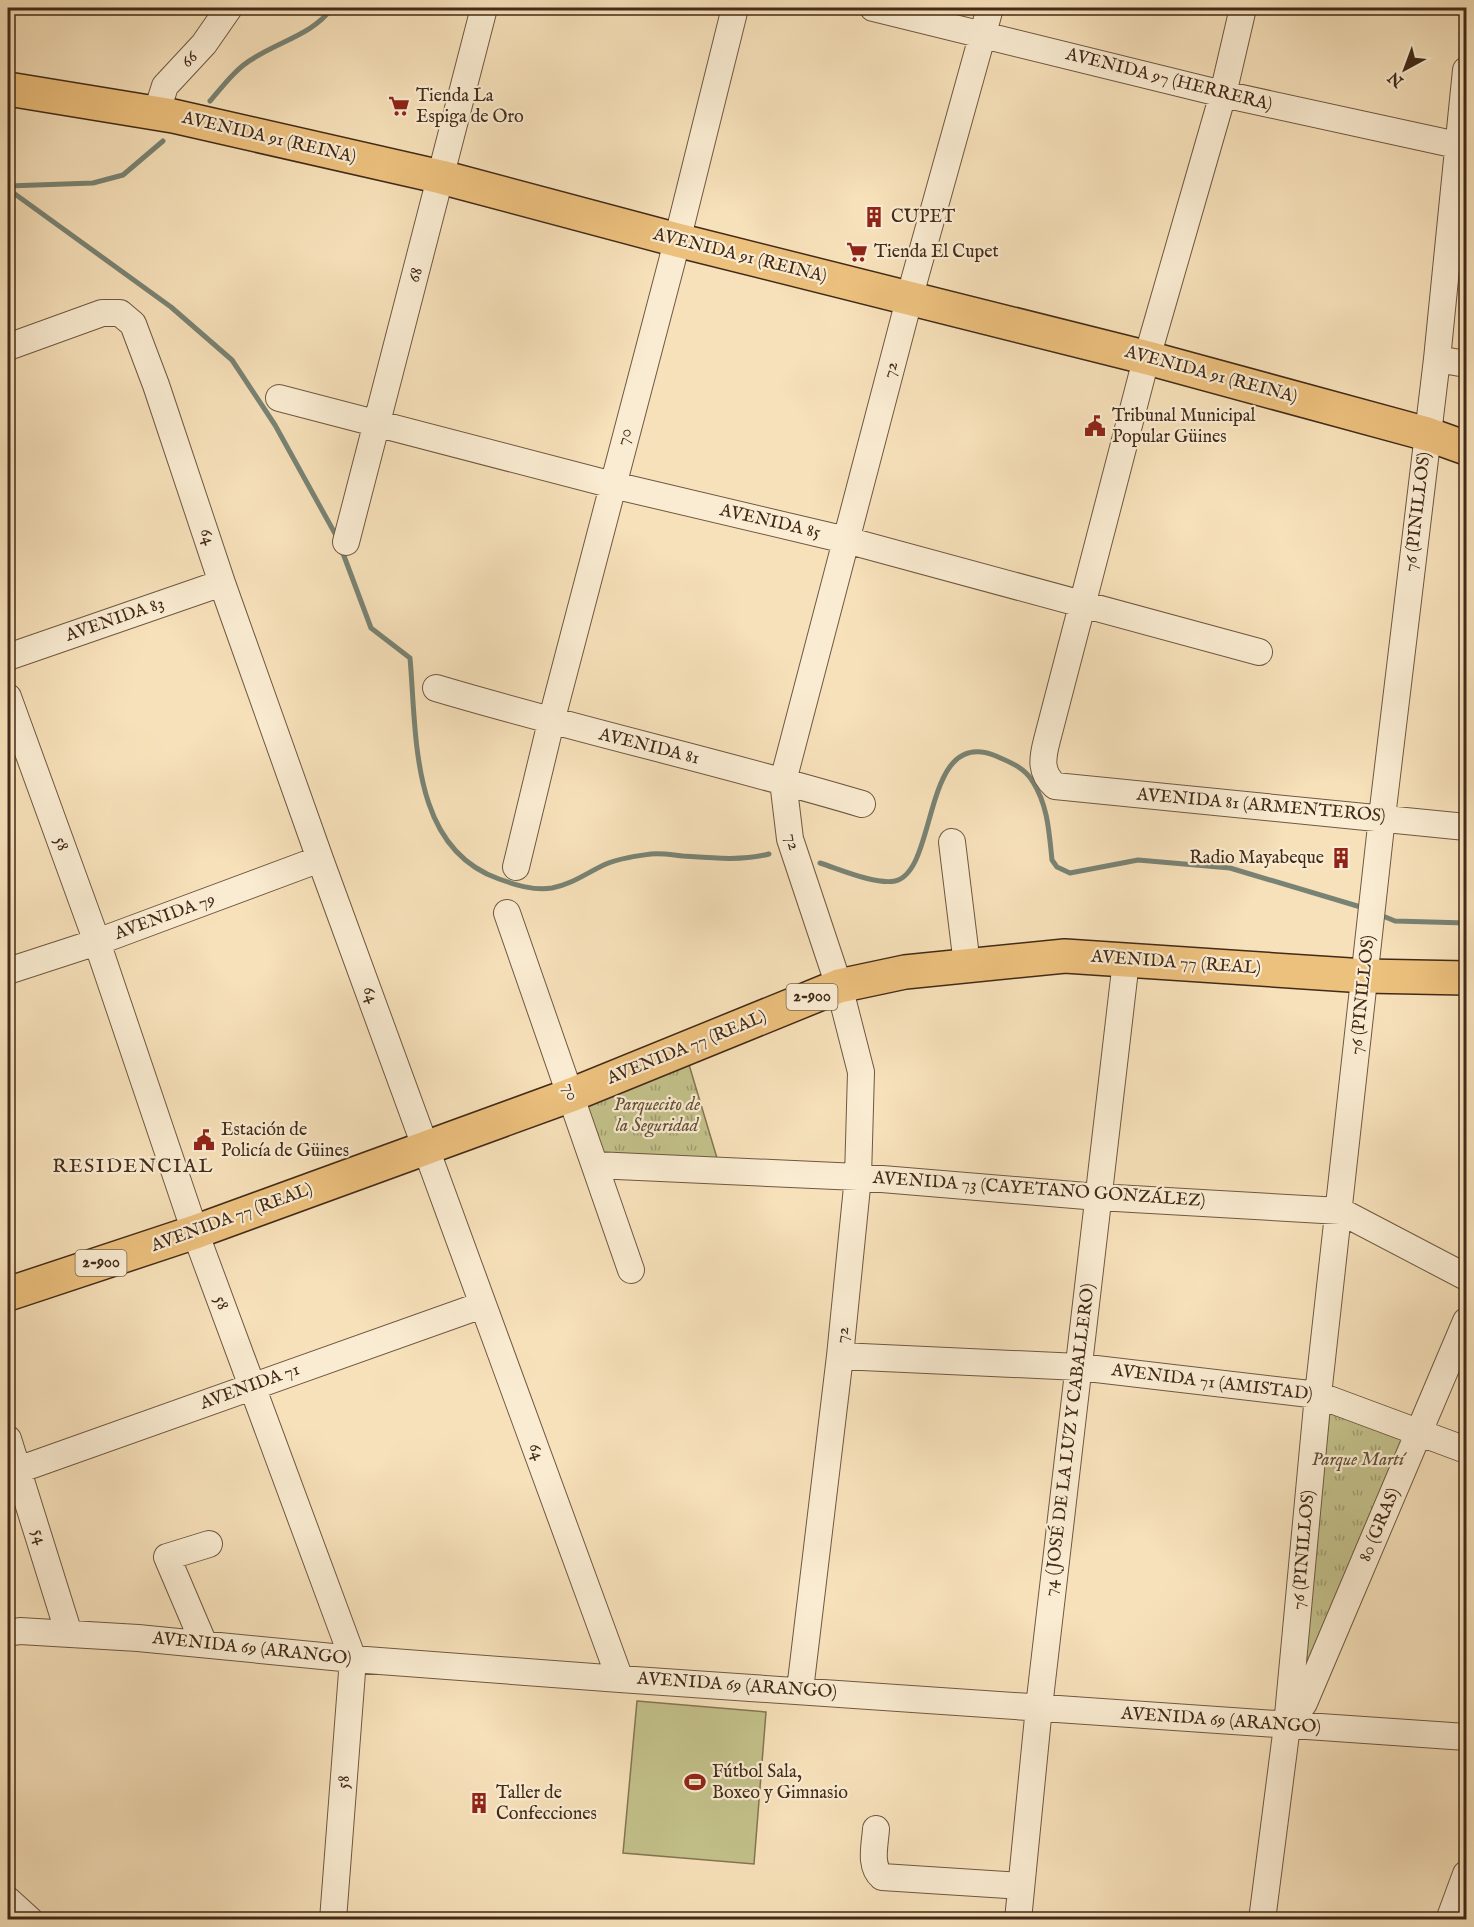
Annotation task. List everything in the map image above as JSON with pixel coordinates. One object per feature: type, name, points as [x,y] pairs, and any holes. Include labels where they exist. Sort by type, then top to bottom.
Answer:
[{"type":"main road","name":"AVENIDA 91 (REINA)","points":[[8,89],[178,117],[441,177],[677,240],[1148,358],[1426,434],[1467,448]]},
{"type":"main road","name":"AVENIDA 77 (REAL)","points":[[8,1294],[195,1232],[571,1095],[839,986],[905,972],[1065,956],[1365,975],[1467,978]]},
{"type":"street","name":"66","points":[[178,117],[165,86],[204,44],[229,8]]},
{"type":"street","name":"68","points":[[346,542],[484,8]]},
{"type":"street","name":"70","points":[[516,867],[551,722],[735,8]]},
{"type":"street","name":"AVENIDA 97 (HERRERA)","points":[[873,8],[1223,94],[1463,147]]},
{"type":"street","name":"72","points":[[800,1690],[840,1356],[858,1177],[861,1072],[839,986],[790,839],[783,781],[990,8]]},
{"type":"street","points":[[1083,603],[1148,358],[1223,94],[1243,8]]},
{"type":"street","name":"76 (PINILLOS)","points":[[1262,1920],[1287,1726],[1318,1395],[1372,903],[1426,434],[1463,147],[1467,70]]},
{"type":"street","name":"64","points":[[8,347],[102,313],[120,313],[133,324],[156,384],[222,583],[320,859],[620,1679]]},
{"type":"street","points":[[1437,359],[1467,363]]},
{"type":"street","name":"AVENIDA 85","points":[[279,398],[613,485],[846,540],[1259,652]]},
{"type":"street","name":"AVENIDA 83","points":[[8,657],[222,583]]},
{"type":"street","name":"AVENIDA 81 (ARMENTEROS)","points":[[1083,603],[1042,760],[1045,777],[1055,786],[1467,827]]},
{"type":"street","name":"AVENIDA 81","points":[[436,688],[551,722],[783,781],[862,804]]},
{"type":"street","name":"58","points":[[8,697],[97,942],[195,1232],[354,1659],[333,1920]]},
{"type":"street","points":[[952,842],[967,965]]},
{"type":"street","name":"AVENIDA 79","points":[[8,971],[97,942],[320,859]]},
{"type":"street","name":"70","points":[[507,914],[631,1270]]},
{"type":"street","name":"74 (JOSÉ DE LA LUZ Y CABALLERO)","points":[[1018,1920],[1078,1367],[1126,961]]},
{"type":"street","name":"AVENIDA 73 (CAYETANO GONZÁLEZ)","points":[[595,1165],[858,1177],[1098,1197],[1340,1211],[1467,1277]]},
{"type":"street","name":"AVENIDA 71","points":[[18,1470],[482,1305]]},
{"type":"street","name":"80 (GRAS)","points":[[1287,1726],[1304,1703],[1467,1321]]},
{"type":"street","name":"AVENIDA 71 (AMISTAD)","points":[[840,1356],[1078,1367],[1318,1395],[1467,1449]]},
{"type":"street","name":"54","points":[[8,1439],[69,1634]]},
{"type":"street","points":[[204,1644],[167,1557],[209,1544]]},
{"type":"street","name":"AVENIDA 69 (ARANGO)","points":[[8,1633],[20,1631],[69,1634],[620,1679],[1467,1737]]},
{"type":"street","points":[[876,1829],[874,1864],[876,1872],[882,1877],[1022,1886]]},
{"type":"street","points":[[1449,1920],[1467,1874]]},
{"type":"street","points":[[8,1900],[30,1920]]},
{"type":"green space","name":"Parquecito de la Seguridad","points":[[687,1058],[717,1158],[602,1159],[585,1097]]},
{"type":"green space","name":"Parque Martí","points":[[1330,1410],[1403,1437],[1306,1679],[1297,1678]]},
{"type":"green space","name":"Fútbol Sala, Boxeo y Gimnasio","points":[[637,1701],[766,1712],[754,1864],[623,1853]]},
{"type":"waterway","points":[[210,101],[247,62],[306,31],[332,8]]},
{"type":"waterway","points":[[8,186],[93,183],[123,175],[163,141]]},
{"type":"waterway","points":[[8,189],[171,307],[232,360],[275,425],[338,539]]},
{"type":"waterway","points":[[341,548],[371,628],[410,658],[414,721],[424,786],[434,816],[449,842],[470,864],[499,879],[525,887],[545,889],[567,884],[599,867],[634,856],[659,854],[737,858],[769,854]]},
{"type":"waterway","points":[[820,863],[868,879],[887,882],[895,881],[909,871],[919,853],[943,779],[955,761],[972,752],[1001,758],[1017,766],[1030,777],[1045,810],[1052,860],[1057,867],[1070,873],[1138,860],[1230,868],[1364,908]]},
{"type":"waterway","points":[[1378,914],[1395,921],[1466,923]]},
{"type":"place","name":"Tienda La Espiga de Oro","points":[[399,106]]},
{"type":"place","name":"CUPET","points":[[874,217]]},
{"type":"place","name":"Tienda El Cupet","points":[[857,252]]},
{"type":"place","name":"Tribunal Municipal Popular Güines","points":[[1095,426]]},
{"type":"place","name":"Radio Mayabeque","points":[[1341,858]]},
{"type":"place","name":"Estación de Policía de Güines","points":[[204,1140]]},
{"type":"place","name":"Fútbol Sala, Boxeo y Gimnasio","points":[[695,1782]]},
{"type":"place","name":"Taller de Confecciones","points":[[479,1803]]},
{"type":"district","name":"RESIDENCIAL","points":[[133,1166]]}]
